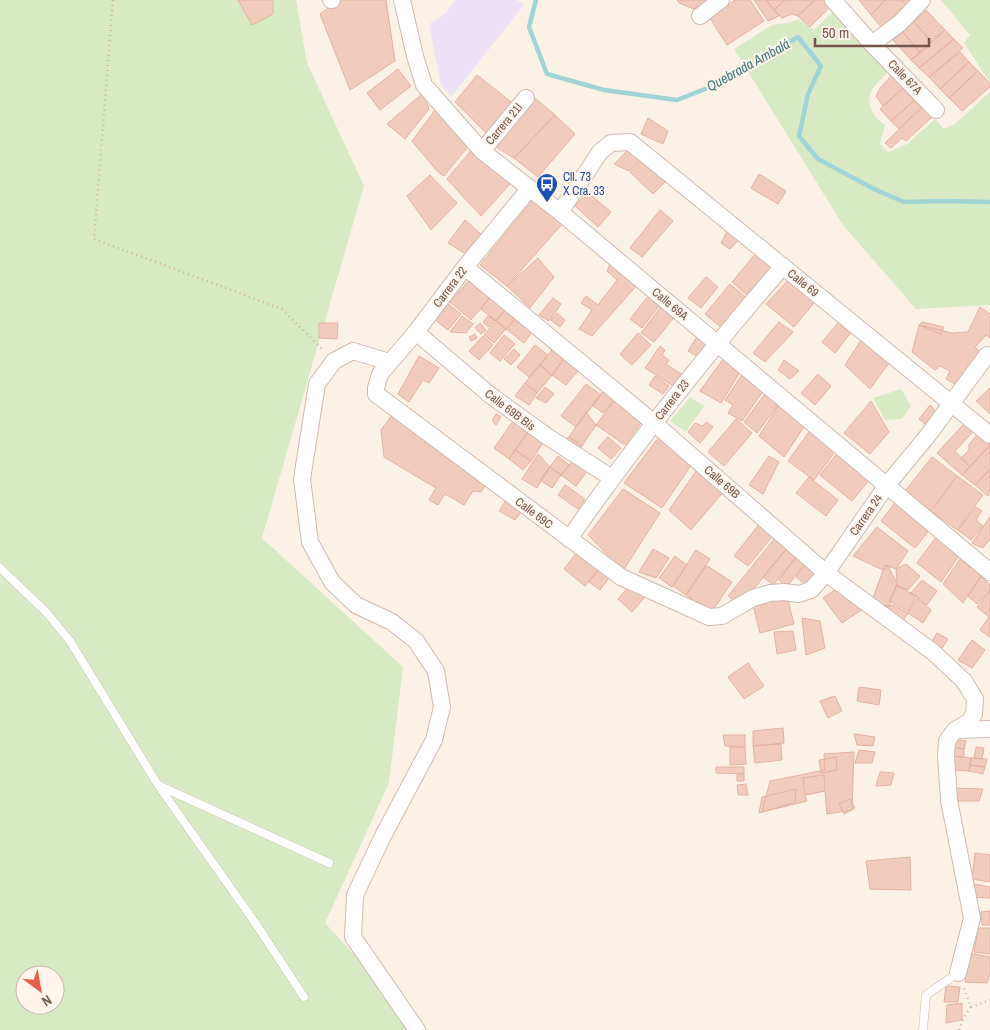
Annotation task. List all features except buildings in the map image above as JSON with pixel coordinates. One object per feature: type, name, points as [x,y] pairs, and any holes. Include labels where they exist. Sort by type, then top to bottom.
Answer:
[{"type":"street","name":"Calle 69A","points":[[402,0],[424,85],[482,151],[560,212],[887,485],[987,563]]},
{"type":"street","points":[[700,16],[720,0]]},
{"type":"street","name":"Calle 67A","points":[[833,0],[872,44],[936,110]]},
{"type":"street","points":[[872,44],[900,23],[922,0]]},
{"type":"street","name":"Carrera 21I","points":[[482,151],[526,98]]},
{"type":"street","name":"Calle 69","points":[[560,212],[600,152],[611,143],[630,142],[990,435]]},
{"type":"street","name":"Carrera 22","points":[[376,388],[380,374],[416,332],[465,267],[530,188]]},
{"type":"street","name":"Carrera 23","points":[[569,539],[654,423],[717,343],[783,266]]},
{"type":"street","name":"Calle 69B","points":[[465,267],[654,423],[826,573],[933,652],[964,681],[975,699],[974,714],[969,722],[955,730]]},
{"type":"street","name":"Calle 69B Bis","points":[[416,332],[490,395],[548,437],[612,478]]},
{"type":"street","points":[[390,362],[354,351],[334,361],[317,384],[302,479],[310,542],[332,582],[356,605],[392,622],[416,641],[436,671],[442,707],[434,740],[383,836],[355,895],[354,937],[417,1030]]},
{"type":"street","name":"Carrera 24","points":[[709,616],[722,616],[754,598],[770,593],[798,594],[811,590],[826,573],[887,485],[929,434],[987,355]]},
{"type":"street","name":"Calle 69C","points":[[376,388],[376,394],[621,577],[709,616]]},
{"type":"street","points":[[958,973],[972,918],[949,800],[947,741],[955,730],[990,729]]},
{"type":"lane","points":[[0,568],[46,612],[70,641],[158,785],[256,924],[304,998]]},
{"type":"lane","points":[[158,785],[328,863]]},
{"type":"lane","points":[[923,1030],[926,995],[958,973]]},
{"type":"path","points":[[113,0],[94,239],[282,309],[334,361]]},
{"type":"path","points":[[958,973],[970,1007]]},
{"type":"path","points":[[958,1030],[970,1007],[990,1000]]},
{"type":"shaded area","points":[[455,0],[517,0],[524,5],[451,97],[441,85],[429,24],[446,13]]},
{"type":"green space","points":[[0,0],[296,0],[307,63],[364,186],[262,538],[403,667],[389,783],[325,923],[422,1030],[0,1030]]},
{"type":"green space","points":[[941,0],[990,0],[990,82],[964,43],[970,35]]},
{"type":"green space","points":[[837,8],[890,71],[872,89],[870,97],[870,107],[874,115],[885,125],[880,144],[888,152],[907,144],[935,119],[944,129],[955,124],[990,92],[990,305],[916,309],[843,225],[734,49],[772,25],[788,23],[798,19],[814,30]]},
{"type":"green space","points":[[901,389],[911,406],[902,419],[885,420],[873,398]]},
{"type":"green space","points":[[690,397],[704,406],[686,432],[670,421]]},
{"type":"waterway","name":"Quebrada Ambalá","points":[[536,0],[529,27],[547,74],[604,90],[677,100],[718,84],[798,37],[821,66],[808,94],[799,136],[818,159],[876,190],[904,202],[990,202]]},
{"type":"place","name":"Cll. 73 X Cra. 33","points":[[547,203]]}]
